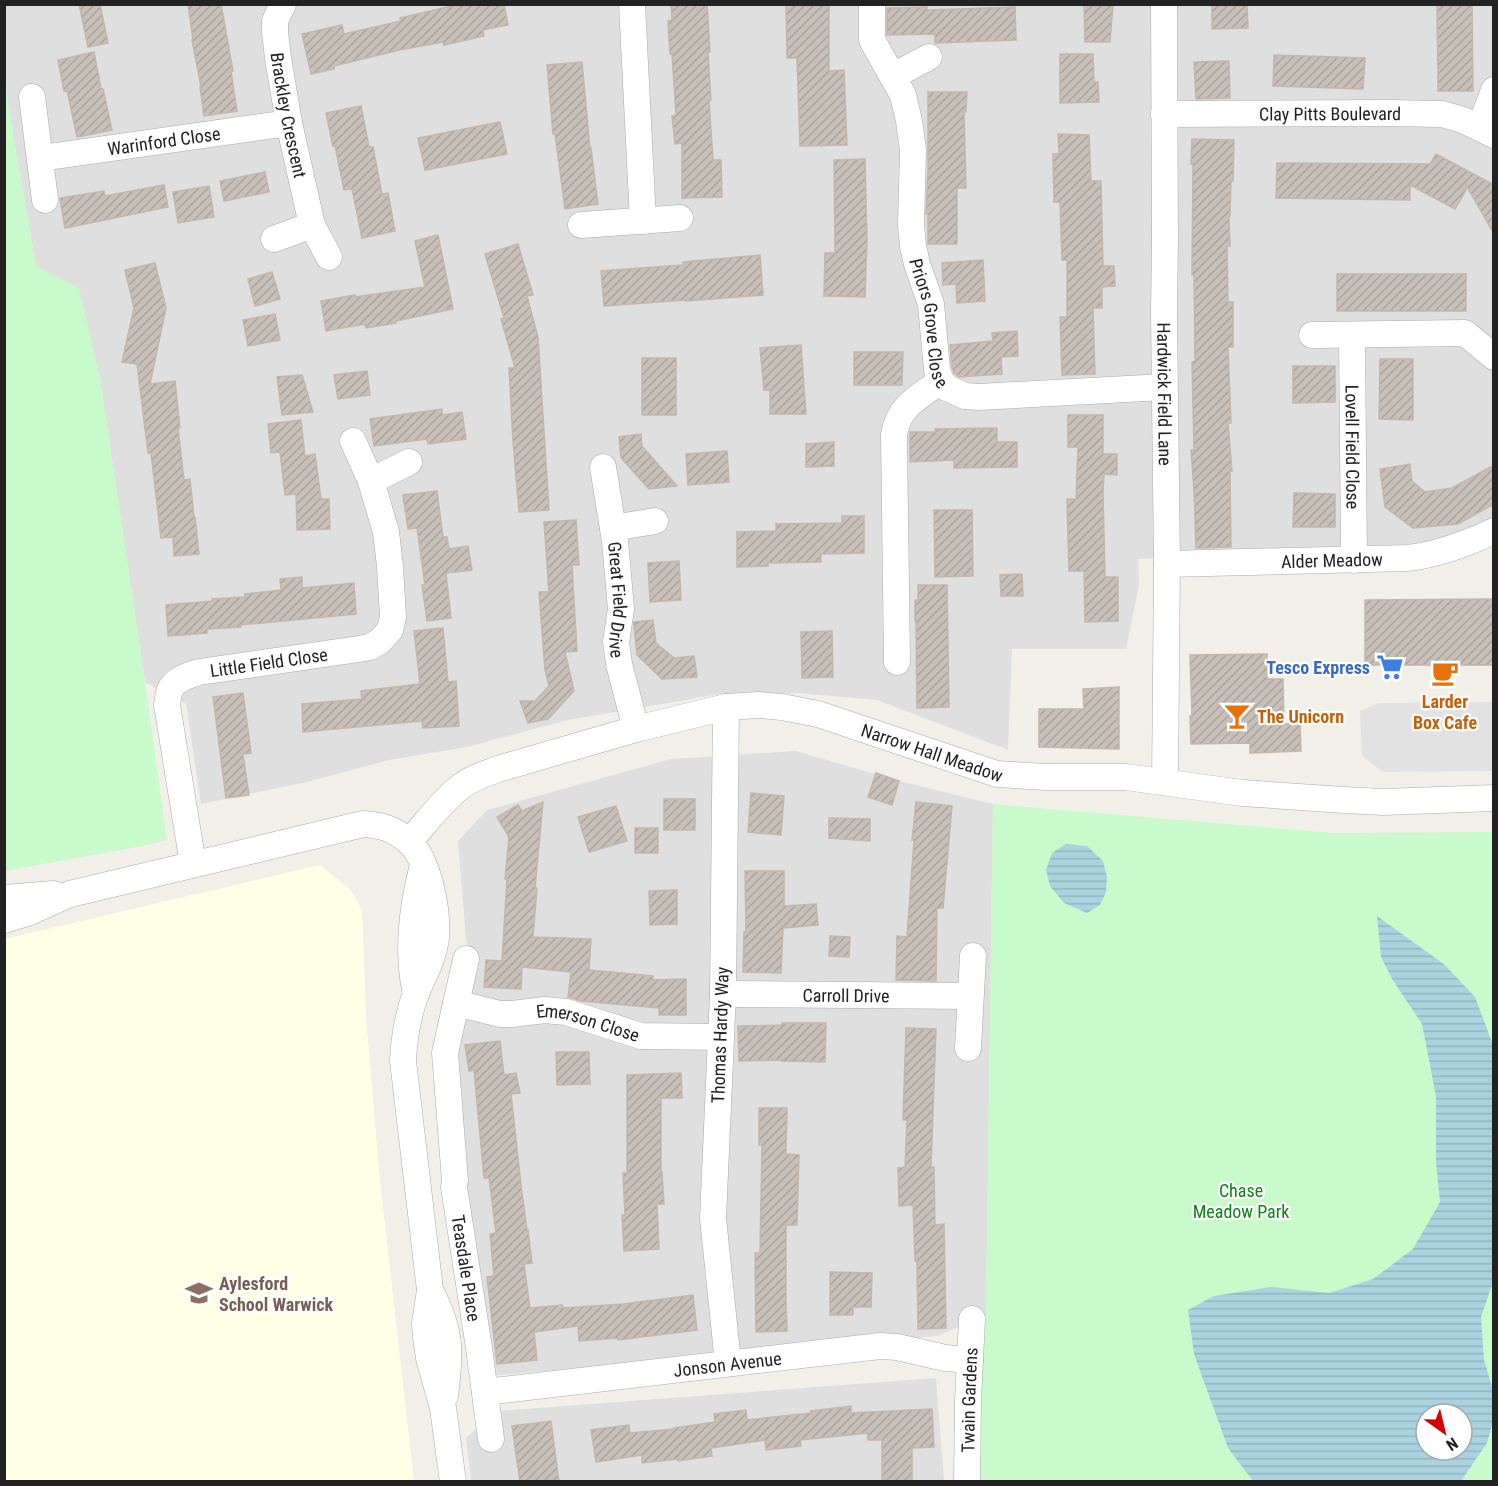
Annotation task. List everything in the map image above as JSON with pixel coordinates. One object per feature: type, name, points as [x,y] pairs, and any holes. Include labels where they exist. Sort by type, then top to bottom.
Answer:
[{"type":"street","name":"Brackley Crescent","points":[[283,4],[275,21],[275,32],[289,123],[312,225],[329,257]]},
{"type":"street","points":[[632,4],[643,221]]},
{"type":"street","name":"Priors Grove Close","points":[[872,4],[872,40],[903,95],[909,121],[913,150],[911,225],[913,246],[917,264],[932,304],[937,370],[941,381],[953,392],[979,397],[1164,387]]},
{"type":"street","name":"Hardwick Field Lane","points":[[1164,4],[1164,387],[1167,564],[1165,782]]},
{"type":"street","points":[[893,76],[929,57]]},
{"type":"street","points":[[1487,131],[1494,90]]},
{"type":"street","points":[[32,97],[45,200]]},
{"type":"street","name":"Clay Pitts Boulevard","points":[[1164,114],[1442,114],[1463,120],[1487,131]]},
{"type":"street","name":"Warinford Close","points":[[41,158],[289,123]]},
{"type":"street","points":[[581,225],[680,218]]},
{"type":"street","points":[[274,239],[312,225]]},
{"type":"street","points":[[1312,335],[1465,333],[1494,357]]},
{"type":"street","name":"Lovell Field Close","points":[[1352,335],[1354,560]]},
{"type":"street","points":[[897,662],[895,423],[900,413],[909,404],[941,381]]},
{"type":"street","name":"Little Field Close","points":[[193,864],[167,705],[170,690],[174,684],[190,674],[199,672],[359,650],[380,641],[390,630],[393,618],[386,532],[371,481],[353,441]]},
{"type":"street","points":[[371,481],[409,462]]},
{"type":"street","name":"Great Field Drive","points":[[603,467],[613,528],[621,609],[616,642],[619,664],[636,729]]},
{"type":"street","points":[[613,528],[655,521]]},
{"type":"street","name":"Alder Meadow","points":[[1167,564],[1354,560],[1423,556],[1462,545],[1494,531]]},
{"type":"street","name":"Narrow Hall Meadow","points":[[409,842],[461,786],[477,777],[530,759],[636,729],[726,707],[759,705],[818,714],[997,774],[1046,777],[1126,777],[1242,793],[1383,802],[1494,798]]},
{"type":"street","name":"Thomas Hardy Way","points":[[726,707],[723,994],[713,1218],[728,1363]]},
{"type":"street","points":[[4,898],[70,894],[363,824],[378,825],[393,831],[409,842],[417,852],[435,902],[436,936],[432,956],[416,994],[404,1039],[403,1061],[430,1290],[446,1327],[448,1343],[443,1408],[453,1482]]},
{"type":"street","points":[[4,920],[30,912],[70,894]]},
{"type":"street","points":[[968,1048],[973,956]]},
{"type":"street","points":[[456,1003],[466,959]]},
{"type":"street","name":"Carroll Drive","points":[[723,994],[970,996]]},
{"type":"street","name":"Emerson Close","points":[[456,1003],[500,1014],[545,1010],[566,1012],[641,1036],[720,1037]]},
{"type":"street","name":"Teasdale Place","points":[[456,1003],[445,1053],[455,1184],[484,1392]]},
{"type":"street","name":"Twain Gardens","points":[[967,1482],[972,1318]]},
{"type":"street","name":"Jonson Avenue","points":[[484,1392],[880,1346],[897,1347],[945,1358],[970,1360]]},
{"type":"street","points":[[484,1392],[491,1439]]},
{"type":"shaded area","points":[[4,5],[1493,5],[1493,518],[1451,542],[1138,559],[1139,585],[1126,649],[1012,649],[1008,750],[877,700],[797,693],[720,694],[568,720],[467,747],[389,760],[307,782],[201,804],[186,704],[145,682],[100,379],[36,266],[8,105],[4,67]]},
{"type":"shaded area","points":[[1493,702],[1493,771],[1383,772],[1362,756],[1360,711],[1380,703]]},
{"type":"shaded area","points":[[796,751],[899,781],[993,804],[986,1315],[937,1336],[488,1376],[461,1220],[456,1055],[473,981],[466,939],[458,841],[487,810],[671,759]]},
{"type":"shaded area","name":"Aylesford School Warwick","points":[[320,865],[351,890],[362,910],[366,1015],[379,1171],[414,1481],[5,1481],[5,939]]},
{"type":"shaded area","points":[[936,1378],[944,1481],[471,1481],[466,1438],[497,1411]]},
{"type":"green space","points":[[5,67],[8,105],[36,266],[79,288],[100,379],[167,840],[5,871]]},
{"type":"green space","name":"Chase Meadow Park","points":[[993,804],[1333,833],[1493,832],[1493,1481],[977,1482],[986,1315]]},
{"type":"water","points":[[1066,844],[1087,846],[1103,861],[1107,877],[1106,892],[1100,905],[1087,913],[1064,903],[1050,886],[1046,870],[1052,853]]},
{"type":"water","points":[[1377,916],[1445,965],[1475,997],[1493,1045],[1494,1279],[1481,1317],[1484,1360],[1493,1390],[1493,1421],[1487,1443],[1474,1462],[1461,1481],[1253,1481],[1228,1448],[1194,1354],[1188,1310],[1214,1296],[1271,1287],[1329,1293],[1373,1279],[1413,1249],[1440,1202],[1436,1163],[1436,1096],[1422,1024],[1392,979],[1381,957]]},
{"type":"building","points":[[79,4],[100,4],[108,43],[88,47]]},
{"type":"building","points":[[188,4],[221,4],[233,71],[231,71],[237,111],[204,116]]},
{"type":"building","points":[[460,4],[504,4],[508,25],[483,30],[484,36],[444,45],[443,42],[399,50],[311,74],[302,34],[342,25],[344,34]]},
{"type":"building","points":[[671,4],[707,4],[713,160],[721,160],[722,197],[682,198],[682,143],[675,144],[672,116],[676,115],[668,21],[672,20]]},
{"type":"building","points":[[786,4],[829,4],[829,71],[844,70],[847,145],[800,146],[797,58],[787,58]]},
{"type":"building","points":[[1084,4],[1113,4],[1110,42],[1085,42]]},
{"type":"building","points":[[1212,4],[1247,4],[1248,28],[1212,29]]},
{"type":"building","points":[[1437,4],[1472,4],[1473,91],[1438,91]]},
{"type":"building","points":[[927,7],[927,10],[1015,7],[1016,40],[935,43],[935,34],[887,35],[887,8]]},
{"type":"building","points":[[94,52],[112,130],[77,137],[58,60]]},
{"type":"building","points":[[1060,54],[1093,54],[1094,82],[1098,82],[1099,102],[1060,103]]},
{"type":"building","points":[[1274,55],[1365,58],[1363,89],[1273,86]]},
{"type":"building","points":[[1229,61],[1230,98],[1196,99],[1194,62]]},
{"type":"building","points":[[582,62],[598,204],[565,209],[555,134],[553,134],[547,65]]},
{"type":"building","points":[[928,92],[967,92],[966,112],[964,112],[966,188],[957,188],[957,244],[928,244],[928,214],[926,214]]},
{"type":"building","points":[[361,106],[369,147],[373,147],[382,194],[388,193],[395,231],[362,238],[352,189],[344,190],[326,113]]},
{"type":"building","points":[[500,122],[507,154],[425,170],[418,138]]},
{"type":"building","points":[[1058,134],[1089,135],[1091,181],[1101,181],[1103,266],[1114,266],[1115,286],[1102,287],[1102,308],[1093,308],[1095,374],[1062,375],[1060,317],[1067,317],[1067,260],[1062,260],[1060,202],[1054,202],[1053,154],[1059,154]]},
{"type":"building","points":[[1192,139],[1234,140],[1229,216],[1230,246],[1227,246],[1228,302],[1233,302],[1233,347],[1228,347],[1231,423],[1228,423],[1232,471],[1230,471],[1231,547],[1196,548],[1191,450],[1194,450],[1192,362],[1195,361],[1194,275],[1192,275]]},
{"type":"building","points":[[1436,154],[1494,185],[1494,234],[1466,185],[1466,190],[1455,209],[1410,185],[1410,200],[1276,198],[1277,163],[1430,164]]},
{"type":"building","points":[[865,159],[867,241],[865,297],[824,296],[825,253],[835,253],[834,160]]},
{"type":"building","points":[[265,172],[269,192],[224,201],[220,181]]},
{"type":"building","points":[[164,185],[168,207],[65,228],[60,198],[104,191],[105,196]]},
{"type":"building","points":[[209,186],[214,217],[178,223],[173,192]]},
{"type":"building","points":[[438,235],[453,309],[396,321],[396,323],[366,328],[365,324],[326,331],[321,301],[425,287],[415,241]]},
{"type":"building","points":[[518,244],[533,295],[527,296],[538,337],[549,510],[519,512],[509,368],[515,368],[501,319],[504,318],[485,254]]},
{"type":"building","points":[[760,255],[763,295],[604,306],[601,271],[683,265],[683,262]]},
{"type":"building","points":[[983,260],[985,301],[957,303],[956,284],[943,285],[942,263]]},
{"type":"building","points":[[155,263],[166,308],[150,384],[175,381],[184,480],[190,479],[199,554],[174,556],[173,537],[161,538],[137,364],[122,362],[134,308],[125,270]]},
{"type":"building","points":[[272,272],[280,299],[255,306],[248,279]]},
{"type":"building","points":[[1337,274],[1466,274],[1466,311],[1337,311]]},
{"type":"building","points":[[275,314],[280,340],[248,346],[243,320]]},
{"type":"building","points":[[1017,331],[1018,356],[1001,357],[1002,374],[959,377],[954,373],[950,345],[993,341],[992,333]]},
{"type":"building","points":[[801,345],[806,414],[770,414],[770,390],[764,390],[760,348]]},
{"type":"building","points":[[854,352],[903,352],[902,385],[854,385]]},
{"type":"building","points":[[642,358],[676,358],[676,415],[642,415]]},
{"type":"building","points":[[1380,359],[1413,359],[1413,420],[1379,419]]},
{"type":"building","points":[[1293,366],[1335,366],[1335,402],[1293,403]]},
{"type":"building","points":[[367,371],[370,395],[338,399],[334,375]]},
{"type":"building","points":[[302,375],[313,412],[282,415],[277,377]]},
{"type":"building","points":[[442,409],[442,415],[462,412],[466,439],[428,444],[427,439],[374,446],[370,419]]},
{"type":"building","points":[[1068,415],[1103,415],[1103,454],[1117,454],[1117,475],[1104,474],[1103,493],[1105,577],[1118,577],[1118,621],[1085,622],[1084,571],[1069,571],[1067,499],[1076,499],[1078,447],[1068,447]]},
{"type":"building","points":[[301,420],[305,456],[315,454],[321,499],[329,499],[330,529],[297,530],[296,494],[285,495],[280,452],[271,453],[268,424]]},
{"type":"building","points":[[997,428],[997,442],[1017,442],[1017,467],[954,468],[954,460],[910,462],[910,432],[936,432],[935,429]]},
{"type":"building","points":[[641,434],[642,446],[677,486],[649,489],[621,458],[619,437]]},
{"type":"building","points":[[834,442],[834,466],[806,467],[806,444]]},
{"type":"building","points":[[727,451],[729,482],[688,485],[686,454]]},
{"type":"building","points":[[1410,464],[1412,481],[1425,492],[1452,488],[1494,465],[1494,504],[1458,524],[1413,528],[1385,507],[1380,469]]},
{"type":"building","points":[[437,491],[443,537],[447,537],[449,549],[468,546],[472,570],[446,573],[451,618],[427,621],[422,585],[425,585],[417,528],[408,529],[403,495]]},
{"type":"building","points":[[1294,493],[1335,494],[1335,527],[1293,527]]},
{"type":"building","points":[[934,510],[972,510],[973,576],[935,577]]},
{"type":"building","points":[[842,516],[864,516],[864,553],[821,554],[821,562],[768,563],[768,566],[737,567],[737,532],[776,531],[776,524],[842,523]]},
{"type":"building","points":[[576,520],[579,565],[572,565],[577,651],[565,652],[574,691],[548,719],[528,723],[520,701],[535,701],[549,686],[545,670],[539,592],[549,592],[544,522]]},
{"type":"building","points":[[679,561],[681,600],[650,602],[648,563]]},
{"type":"building","points":[[1022,574],[1023,596],[1001,596],[1000,575]]},
{"type":"building","points":[[302,577],[302,588],[354,583],[356,614],[240,625],[241,627],[207,629],[207,633],[168,636],[166,605],[245,597],[245,594],[281,590],[280,579]]},
{"type":"building","points":[[918,585],[947,585],[949,707],[917,708],[915,600],[918,600]]},
{"type":"building","points":[[1494,599],[1494,665],[1365,665],[1365,600]]},
{"type":"building","points":[[653,620],[656,643],[674,658],[694,656],[697,677],[662,679],[637,655],[634,622]]},
{"type":"building","points":[[443,628],[448,682],[456,681],[459,726],[423,728],[422,721],[303,732],[302,704],[362,699],[361,691],[420,684],[414,631]]},
{"type":"building","points":[[832,631],[833,677],[802,678],[801,632]]},
{"type":"building","name":"The Unicorn","points":[[1267,654],[1267,679],[1283,679],[1284,724],[1300,723],[1301,751],[1250,753],[1250,743],[1191,744],[1190,655]]},
{"type":"building","points":[[1119,687],[1119,749],[1039,747],[1039,709],[1084,709],[1083,689]]},
{"type":"building","points":[[243,693],[251,753],[243,754],[249,795],[226,798],[213,697]]},
{"type":"building","points":[[876,773],[899,781],[892,805],[868,797]]},
{"type":"building","points":[[751,793],[784,796],[781,835],[748,832]]},
{"type":"building","points":[[664,799],[695,799],[695,830],[664,830]]},
{"type":"building","points":[[543,802],[533,937],[591,939],[589,970],[653,976],[653,980],[686,979],[686,1015],[659,1015],[659,1008],[581,1001],[568,997],[571,972],[522,967],[521,989],[484,987],[486,960],[502,961],[509,837],[497,817],[518,805],[522,811]]},
{"type":"building","points":[[916,802],[952,806],[943,908],[937,908],[936,981],[896,980],[897,936],[907,937]]},
{"type":"building","points":[[616,806],[627,841],[589,852],[578,817]]},
{"type":"building","points":[[829,818],[870,819],[870,841],[829,838]]},
{"type":"building","points":[[635,828],[658,828],[658,853],[635,853]]},
{"type":"building","points":[[745,871],[784,871],[784,906],[816,904],[818,925],[783,928],[781,973],[743,972],[744,932],[746,932]]},
{"type":"building","points":[[677,890],[677,924],[650,925],[649,891]]},
{"type":"building","points":[[830,936],[850,937],[849,957],[829,956]]},
{"type":"building","points":[[782,1023],[826,1023],[825,1062],[739,1061],[738,1026],[782,1025]]},
{"type":"building","points":[[906,1028],[936,1029],[931,1167],[934,1167],[935,1225],[944,1224],[946,1328],[918,1329],[913,1205],[899,1206],[898,1168],[905,1167],[907,1120],[903,1120]]},
{"type":"building","points":[[500,1041],[504,1075],[516,1073],[520,1093],[511,1094],[532,1263],[524,1264],[530,1308],[623,1304],[693,1295],[697,1330],[618,1340],[618,1338],[579,1341],[578,1326],[534,1332],[537,1360],[497,1364],[487,1277],[494,1276],[490,1234],[496,1233],[489,1178],[484,1178],[474,1070],[469,1071],[465,1045]]},
{"type":"building","points":[[556,1052],[589,1052],[590,1084],[557,1085]]},
{"type":"building","points":[[681,1073],[682,1098],[661,1098],[661,1172],[664,1204],[657,1204],[659,1249],[624,1251],[622,1215],[625,1215],[623,1173],[627,1173],[627,1075]]},
{"type":"building","points":[[759,1108],[787,1108],[786,1154],[799,1155],[797,1225],[786,1225],[787,1331],[756,1332],[755,1253],[760,1253],[762,1145],[759,1145]]},
{"type":"building","points":[[830,1272],[872,1273],[871,1307],[853,1307],[853,1315],[830,1315]]},
{"type":"building","points":[[851,1406],[851,1413],[932,1409],[934,1447],[912,1448],[912,1482],[882,1482],[882,1440],[868,1440],[868,1433],[800,1440],[801,1446],[766,1450],[765,1440],[711,1448],[712,1456],[642,1463],[642,1455],[596,1462],[591,1430],[629,1425],[630,1433],[674,1429],[715,1422],[714,1414],[746,1410],[747,1420]]},
{"type":"building","points":[[551,1421],[559,1482],[520,1482],[512,1426]]},
{"type":"place","name":"Tesco Express","points":[[1390,667]]},
{"type":"place","name":"Larder Box Cafe","points":[[1445,673]]},
{"type":"place","name":"The Unicorn","points":[[1237,716]]},
{"type":"place","name":"Aylesford School Warwick","points":[[199,1293]]}]
